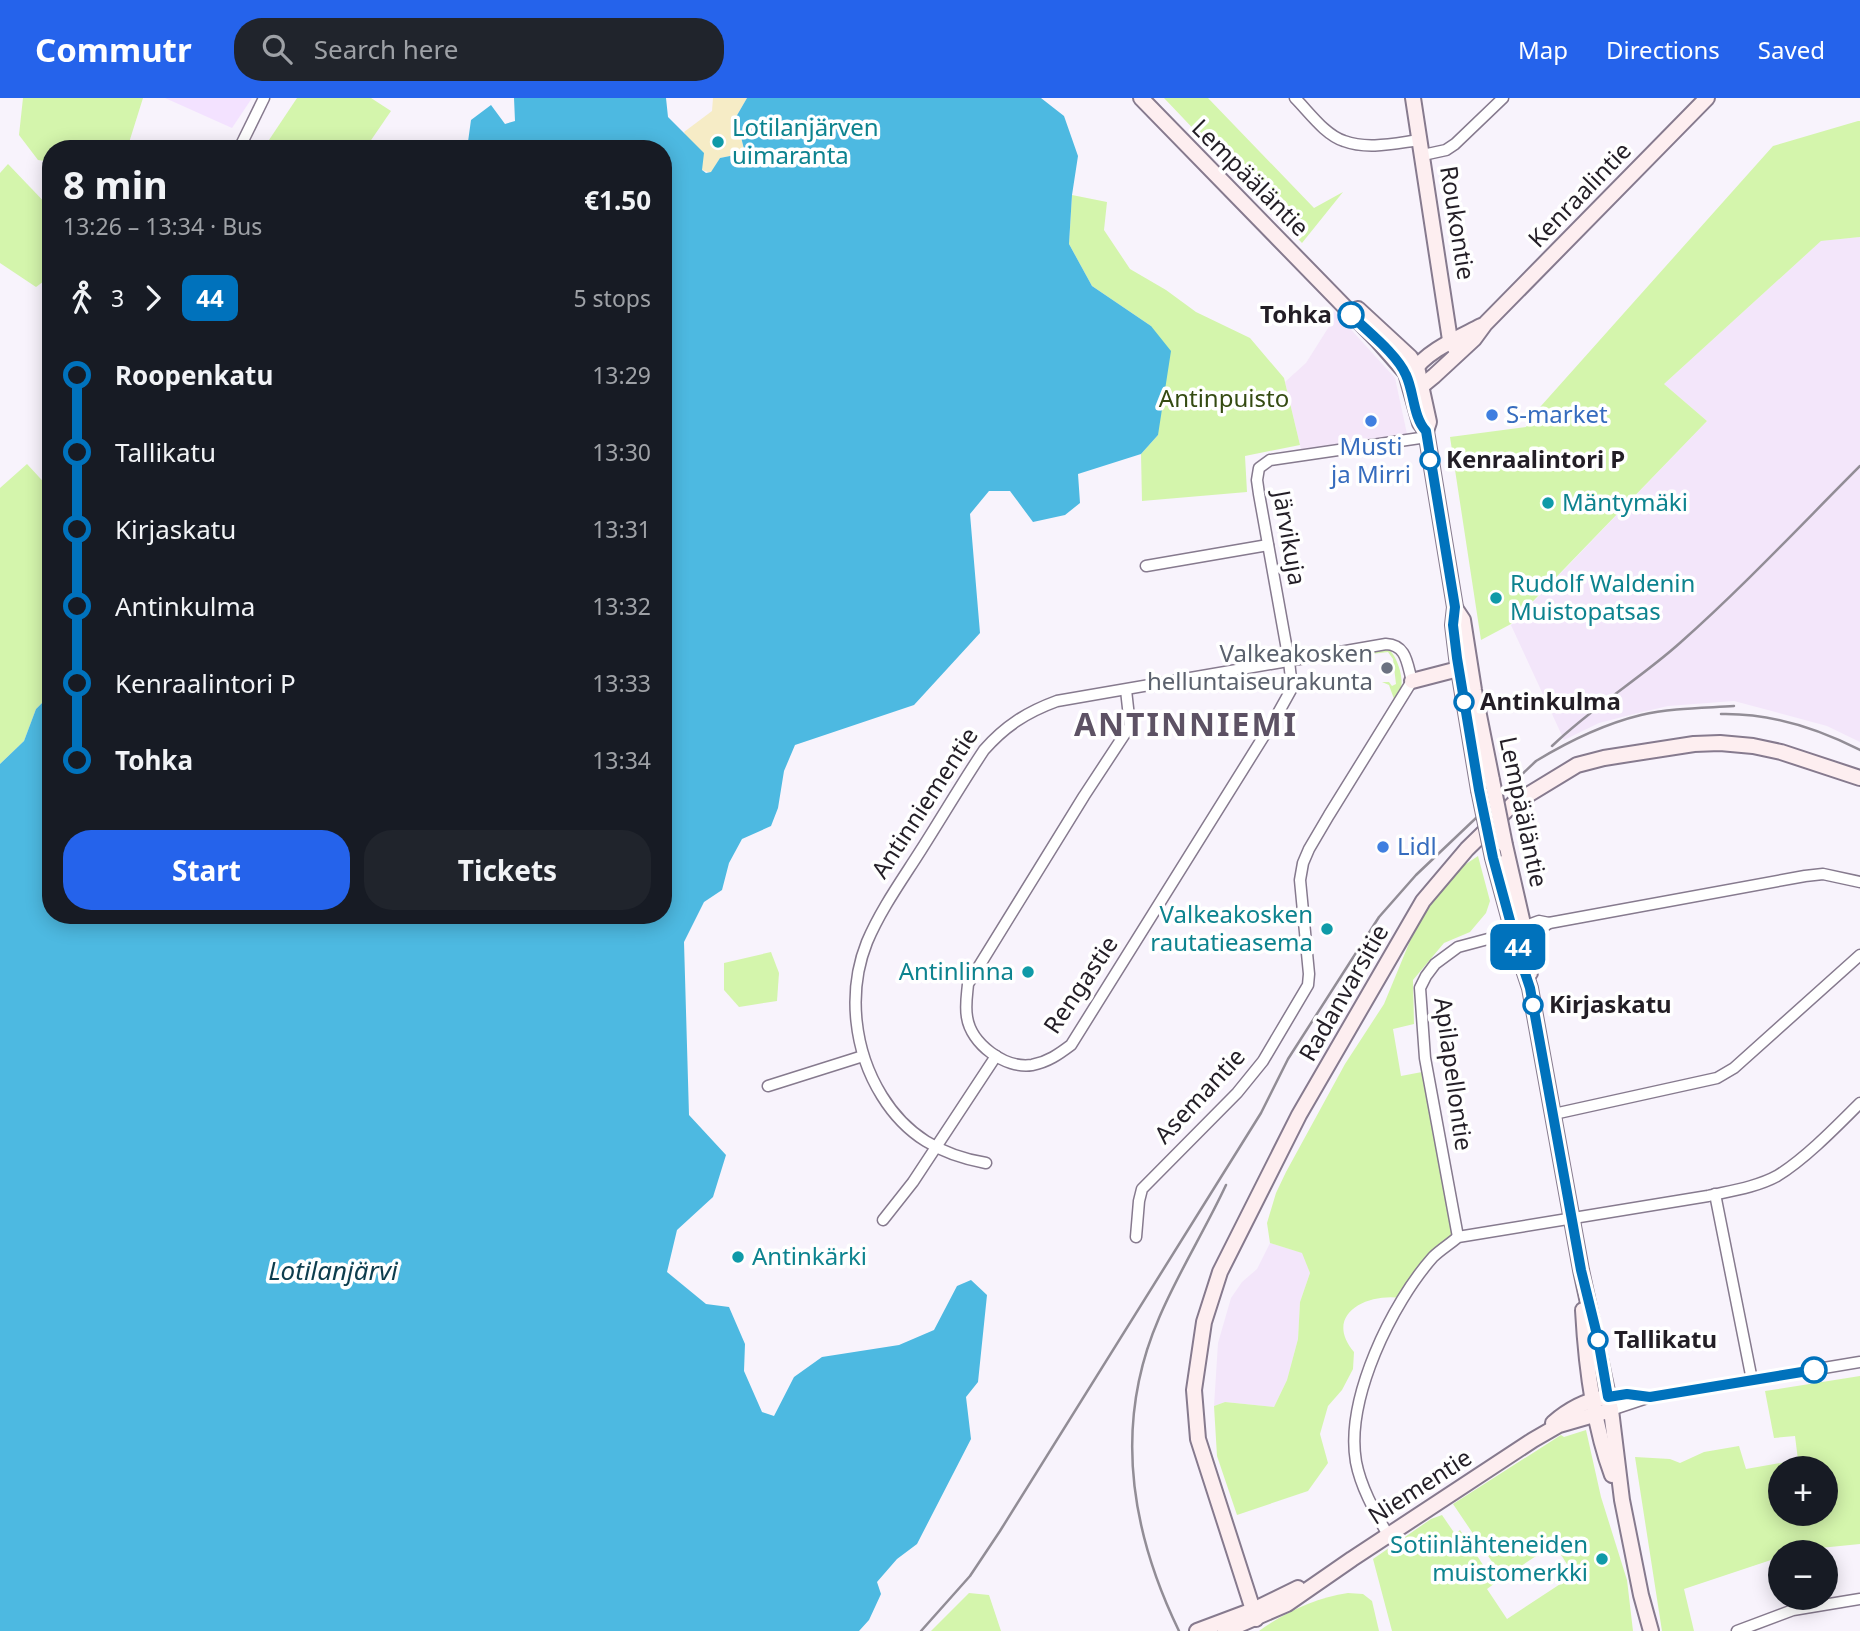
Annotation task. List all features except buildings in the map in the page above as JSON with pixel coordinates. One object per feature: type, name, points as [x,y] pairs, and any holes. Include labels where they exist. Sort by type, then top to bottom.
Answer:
[{"type":"main road","name":"Lempääläntie","points":[[1141,98],[1401,365],[1417,386],[1429,422],[1426,434],[1455,607],[1463,620],[1463,671],[1479,790],[1493,858],[1521,930]]},
{"type":"main road","name":"Roukontie","points":[[1413,98],[1454,347]]},
{"type":"main road","name":"Kenraalintie","points":[[1417,366],[1454,347],[1485,324],[1707,98]]},
{"type":"main road","name":"Lempääläntie","points":[[1298,259],[1326,279],[1417,366]]},
{"type":"main road","name":"Kenraalintie","points":[[1417,386],[1454,347]]},
{"type":"main road","points":[[1417,366],[1412,374],[1417,386]]},
{"type":"main road","name":"Lempääläntie","points":[[1463,671],[1492,780],[1581,1270],[1598,1339],[1604,1449],[1622,1500],[1651,1631]]},
{"type":"main road","points":[[1412,681],[1463,671]]},
{"type":"main road","name":"Radanvarsitie","points":[[1259,1613],[1242,1574],[1198,1439],[1194,1390],[1204,1322],[1220,1272],[1300,1115],[1423,901],[1466,849],[1513,804],[1577,765],[1631,753],[1720,743],[1781,752],[1860,778]]},
{"type":"main road","name":"Niementie","points":[[1199,1630],[1287,1604],[1534,1440],[1602,1405]]},
{"type":"main road","name":"Lempääläntie","points":[[1641,1595],[1644,1631]]},
{"type":"main road","name":"Niementie","points":[[1225,1631],[1259,1613]]},
{"type":"street","points":[[243,140],[264,98]]},
{"type":"street","points":[[1295,98],[1321,125],[1343,141],[1370,146],[1420,140]]},
{"type":"street","points":[[1423,155],[1446,150],[1455,144],[1503,98]]},
{"type":"street","name":"Järvikuja","points":[[1289,661],[1257,480],[1259,468],[1264,463],[1278,459],[1426,434]]},
{"type":"street","points":[[1146,566],[1268,545]]},
{"type":"street","name":"Antinniementie","points":[[986,1163],[934,1146],[909,1131],[892,1112],[872,1081],[863,1056],[855,1009],[859,972],[866,944],[880,914],[984,750],[998,734],[1034,709],[1057,701],[1393,645],[1404,652],[1412,681]]},
{"type":"street","name":"Rengastie","points":[[996,1056],[1012,1063],[1031,1065],[1052,1059],[1071,1045],[1282,707],[1292,688],[1289,661]]},
{"type":"street","name":"Asemantie","points":[[1136,1237],[1142,1189],[1237,1093],[1263,1061],[1308,985],[1300,880],[1303,863],[1329,815],[1412,681]]},
{"type":"street","points":[[883,1220],[906,1191],[996,1056],[976,1037],[967,1020],[968,984],[1130,726],[1126,690]]},
{"type":"street","points":[[1521,930],[1805,876],[1823,874],[1860,882]]},
{"type":"street","name":"Apilapellontie","points":[[1458,1237],[1425,1058],[1420,988],[1426,976],[1445,955],[1458,947],[1521,930]]},
{"type":"street","points":[[1554,1114],[1717,1077],[1734,1068],[1860,955]]},
{"type":"street","points":[[768,1086],[863,1056]]},
{"type":"street","points":[[1388,1535],[1372,1506],[1356,1462],[1355,1443],[1364,1381],[1399,1303],[1434,1256],[1458,1237],[1715,1194],[1776,1176],[1831,1133],[1860,1103]]},
{"type":"street","points":[[1715,1194],[1752,1380]]},
{"type":"street","points":[[1602,1405],[1627,1394],[1650,1397],[1860,1362]]},
{"type":"street","points":[[1737,1631],[1793,1610],[1860,1599]]},
{"type":"shaded area","points":[[165,98],[252,98],[232,128]]},
{"type":"shaded area","points":[[1860,237],[1860,742],[1827,726],[1734,701],[1668,706],[1599,723],[1564,740],[1511,625],[1707,421],[1664,384],[1821,241]]},
{"type":"shaded area","points":[[1334,311],[1395,378],[1407,434],[1301,449],[1285,382],[1306,363],[1330,325]]},
{"type":"shaded area","points":[[1270,1243],[1303,1253],[1310,1273],[1300,1302],[1298,1339],[1287,1380],[1274,1407],[1225,1402],[1214,1406],[1218,1343],[1231,1298],[1242,1282],[1257,1269]]},
{"type":"green space","points":[[23,98],[143,98],[130,140],[42,140],[42,161],[38,160],[19,135]]},
{"type":"green space","points":[[297,98],[371,98],[391,111],[371,140],[269,140]]},
{"type":"green space","points":[[1164,98],[1208,98],[1314,208],[1343,192],[1302,243]]},
{"type":"green space","points":[[1858,121],[1860,237],[1821,241],[1664,384],[1707,421],[1511,624],[1481,640],[1450,437],[1526,427],[1541,406],[1773,146]]},
{"type":"green space","points":[[8,164],[42,200],[42,283],[36,287],[0,263],[0,173]]},
{"type":"green space","name":"Antinpuisto","points":[[1072,195],[1107,202],[1104,230],[1130,269],[1196,312],[1250,338],[1284,378],[1300,445],[1245,456],[1247,492],[1142,501],[1141,454],[1158,435],[1151,326],[1092,286],[1069,244]]},
{"type":"green space","points":[[27,464],[42,480],[42,703],[36,709],[24,741],[0,764],[0,488]]},
{"type":"green space","points":[[1388,649],[1397,661],[1402,679],[1401,689],[1394,699],[1389,685],[1382,682],[1389,682],[1392,686],[1396,684],[1393,659],[1388,652],[1356,656]]},
{"type":"green space","points":[[1478,856],[1490,901],[1486,913],[1470,932],[1444,943],[1413,980],[1414,1024],[1393,1029],[1401,1076],[1422,1072],[1452,1235],[1401,1298],[1388,1297],[1363,1303],[1346,1317],[1343,1327],[1354,1352],[1353,1369],[1342,1390],[1328,1406],[1320,1434],[1328,1463],[1308,1491],[1237,1515],[1217,1456],[1214,1406],[1225,1402],[1274,1407],[1287,1380],[1298,1339],[1300,1302],[1310,1273],[1302,1253],[1270,1243],[1267,1223],[1276,1193],[1345,1064],[1384,1004],[1410,941],[1434,897],[1454,872]]},
{"type":"green space","points":[[771,952],[779,973],[777,1001],[739,1007],[724,990],[724,963]]},
{"type":"green space","points":[[1860,1376],[1860,1544],[1838,1546],[1838,1540],[1768,1540],[1768,1561],[1684,1589],[1694,1631],[1662,1631],[1635,1457],[1670,1459],[1680,1463],[1704,1452],[1739,1446],[1746,1469],[1768,1465],[1768,1526],[1838,1526],[1838,1456],[1798,1456],[1795,1436],[1774,1438],[1765,1391]]},
{"type":"green space","points":[[1586,1430],[1601,1497],[1627,1580],[1633,1631],[1392,1631],[1373,1559],[1431,1519],[1442,1515],[1455,1534],[1460,1530],[1495,1583],[1487,1589],[1507,1619],[1574,1575],[1554,1544],[1503,1578],[1453,1504],[1561,1435],[1564,1437]]},
{"type":"green space","points":[[969,1593],[989,1595],[1001,1631],[931,1631]]},
{"type":"green space","points":[[1348,1593],[1363,1594],[1372,1601],[1379,1631],[1259,1631],[1301,1607]]},
{"type":"sand","name":"Lotilanjärven uimaranta","points":[[713,98],[747,98],[736,117],[745,153],[720,158],[711,173],[702,170],[684,132],[712,111]]},
{"type":"water","name":"Lotilanjärvi","points":[[514,98],[666,98],[668,117],[704,153],[702,170],[706,173],[711,172],[720,158],[745,153],[736,117],[747,98],[1041,98],[1064,116],[1078,156],[1069,244],[1092,286],[1151,326],[1171,351],[1158,435],[1141,454],[1078,474],[1080,503],[1065,515],[1033,522],[1010,491],[989,491],[970,514],[980,633],[914,705],[795,745],[784,771],[778,808],[771,826],[742,839],[729,863],[722,890],[704,902],[684,942],[689,1115],[726,1155],[713,1197],[677,1230],[667,1272],[706,1304],[729,1307],[745,1344],[744,1371],[762,1412],[774,1416],[794,1377],[822,1357],[899,1345],[934,1330],[957,1286],[971,1280],[987,1295],[978,1382],[966,1397],[971,1439],[917,1544],[897,1559],[877,1582],[881,1594],[869,1620],[859,1631],[0,1631],[0,764],[24,741],[36,709],[42,703],[42,924],[672,924],[672,140],[468,140],[471,120],[491,105],[505,124],[515,121]]},
{"type":"railway","points":[[1552,746],[1704,621],[1860,466]]},
{"type":"railway","points":[[921,1631],[970,1576],[1000,1531],[1261,1113],[1288,1059],[1379,917],[1416,875],[1536,761],[1587,734],[1641,715],[1734,706]]},
{"type":"railway","points":[[1721,714],[1757,716],[1792,723],[1860,750]]},
{"type":"railway","points":[[1179,1631],[1162,1593],[1139,1516],[1133,1476],[1132,1437],[1136,1397],[1145,1358],[1159,1318],[1226,1185]]},
{"type":"bus line","name":"44","points":[[1351,315],[1401,365],[1411,387],[1420,423],[1426,431],[1455,607],[1453,625],[1457,658],[1479,790],[1493,858],[1530,988],[1581,1270],[1598,1339],[1608,1397],[1627,1394],[1650,1397],[1814,1370]]},
{"type":"place","name":"Lotilanjärven uimaranta","points":[[718,142]]},
{"type":"place","name":"Tohka","points":[[1351,315]]},
{"type":"place","name":"S-market","points":[[1492,415]]},
{"type":"place","name":"Musti ja Mirri","points":[[1371,421]]},
{"type":"place","name":"Kenraalintori P","points":[[1430,460]]},
{"type":"place","name":"Mäntymäki","points":[[1548,503]]},
{"type":"place","name":"Rudolf Waldenin Muistopatsas","points":[[1496,598]]},
{"type":"place","name":"Valkeakosken helluntaiseurakunta","points":[[1387,668]]},
{"type":"place","name":"Antinkulma","points":[[1464,702]]},
{"type":"place","name":"Lidl","points":[[1383,847]]},
{"type":"place","name":"Valkeakosken rautatieasema","points":[[1327,929]]},
{"type":"place","name":"Antinlinna","points":[[1028,972]]},
{"type":"place","name":"Kirjaskatu","points":[[1533,1005]]},
{"type":"place","name":"Antinkärki","points":[[738,1257]]},
{"type":"place","name":"Tallikatu","points":[[1598,1340]]},
{"type":"place","name":"Sotiinlähteneiden muistomerkki","points":[[1602,1559]]},
{"type":"district","name":"ANTINNIEMI","points":[[1186,725]]}]
